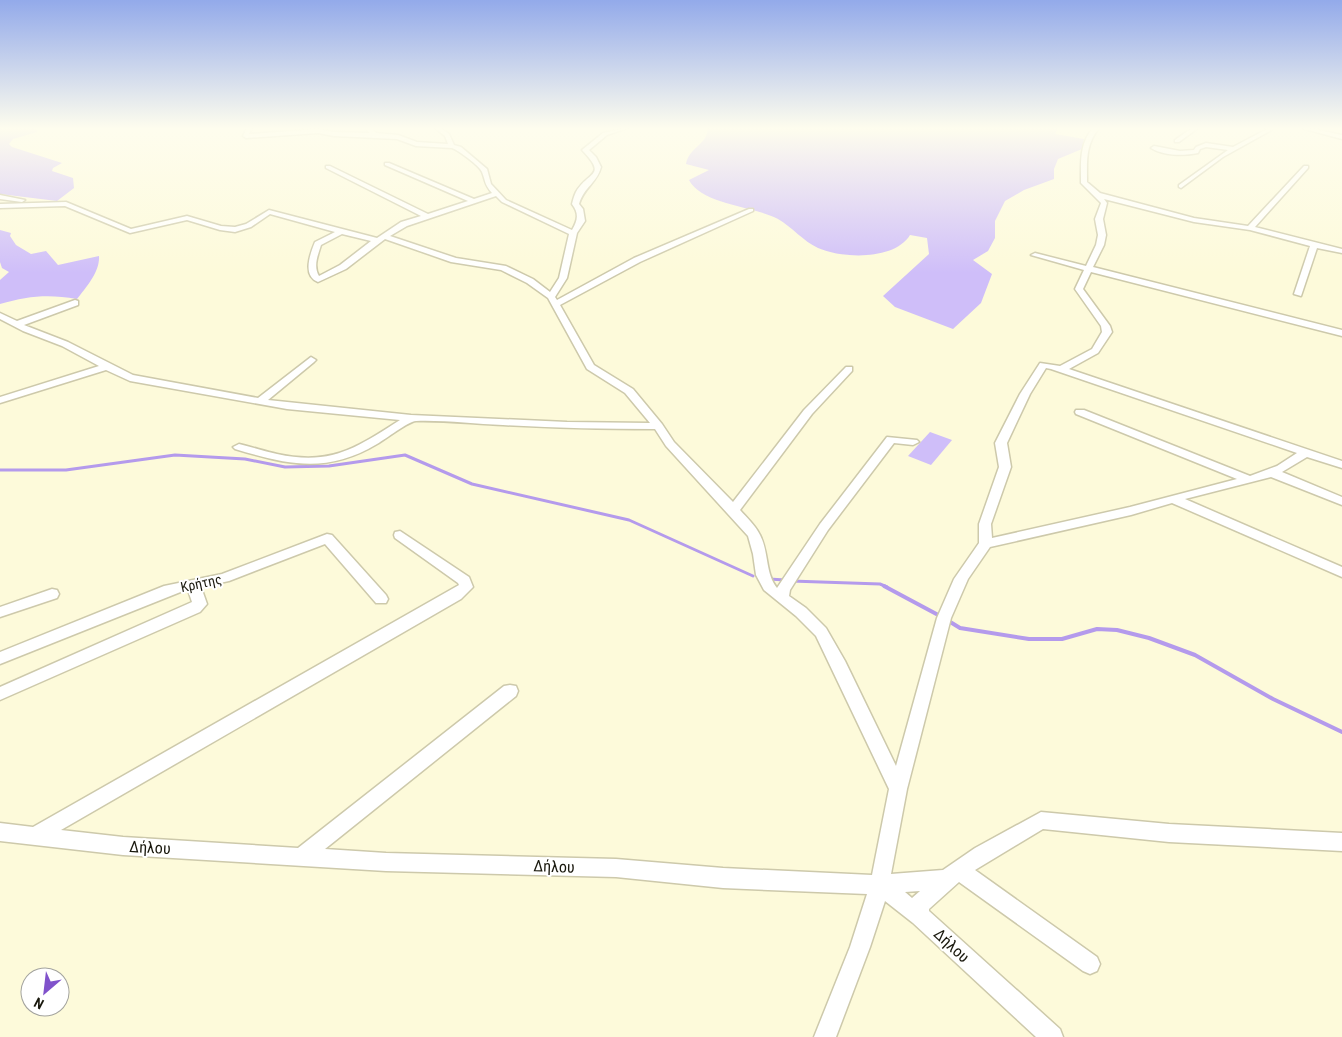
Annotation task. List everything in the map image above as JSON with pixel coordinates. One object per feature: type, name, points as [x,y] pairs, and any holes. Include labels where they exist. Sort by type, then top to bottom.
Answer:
[{"type":"street","points":[[347,176],[426,216]]},
{"type":"street","points":[[416,176],[473,201]]},
{"type":"street","points":[[486,176],[486,182],[496,194],[529,214],[573,233]]},
{"type":"street","points":[[553,301],[563,278],[573,233],[581,221],[580,210],[575,204],[580,192],[595,176]]},
{"type":"street","points":[[1061,369],[1095,351],[1107,332],[1080,289],[1102,235],[1099,219],[1104,203],[1084,183],[1084,176]]},
{"type":"street","points":[[1181,186],[1195,176]]},
{"type":"street","points":[[1250,228],[1297,176]]},
{"type":"street","points":[[342,231],[318,244],[311,271],[314,278],[318,280],[343,267],[404,224],[496,194]]},
{"type":"street","points":[[1098,196],[1194,220],[1250,228],[1314,245],[1342,250]]},
{"type":"street","points":[[0,197],[38,204]]},
{"type":"street","points":[[0,207],[38,204],[70,205],[130,231],[187,218],[195,218],[224,228],[244,229],[269,212],[342,231],[381,239],[398,240],[454,260],[503,268],[530,281],[553,301],[590,367],[629,391],[658,426],[670,444],[733,510],[754,535],[760,554],[763,575],[771,590],[783,594],[821,632],[848,680],[898,789]]},
{"type":"street","points":[[553,301],[645,256],[751,210]]},
{"type":"street","points":[[1298,294],[1314,245]]},
{"type":"street","points":[[1035,255],[1342,333]]},
{"type":"street","points":[[17,324],[75,303]]},
{"type":"street","points":[[0,316],[65,344],[107,368],[130,378],[260,401],[320,410],[411,418],[567,425],[658,426]]},
{"type":"street","points":[[260,401],[311,360]]},
{"type":"street","points":[[986,544],[985,524],[1005,467],[1006,459],[1001,443],[1009,424],[1038,371],[1043,366],[1061,369],[1342,465]]},
{"type":"street","points":[[0,400],[107,368]]},
{"type":"street","points":[[733,510],[808,412],[850,369]]},
{"type":"street","points":[[1080,412],[1250,480]]},
{"type":"street","points":[[239,447],[267,456],[305,462],[328,460],[344,457],[411,418]]},
{"type":"street","points":[[783,594],[797,568],[842,501],[891,439],[913,442]]},
{"type":"street","points":[[825,1037],[860,947],[880,885],[898,789],[944,618],[954,591],[968,564],[986,544],[1129,511],[1172,498],[1250,480],[1273,473],[1294,463],[1306,452]]},
{"type":"street","points":[[1273,473],[1342,501]]},
{"type":"street","points":[[1172,498],[1342,572]]},
{"type":"street","points":[[36,835],[456,595],[466,587],[464,580],[400,535]]},
{"type":"street","name":"Κρήτης","points":[[0,658],[169,590],[193,584],[213,582],[327,538],[381,599]]},
{"type":"street","points":[[0,694],[195,608],[200,604],[193,584]]},
{"type":"street","points":[[0,612],[52,594]]},
{"type":"street","points":[[302,856],[510,692]]},
{"type":"street","points":[[885,759],[893,764],[906,765]]},
{"type":"street","points":[[920,916],[919,905],[953,875],[982,854],[1041,820],[1169,833],[1342,842]]},
{"type":"street","name":"Δήλου","points":[[0,832],[123,846],[395,862],[616,868],[724,878],[880,885],[920,916],[1052,1037]]},
{"type":"street","points":[[880,885],[953,875],[1090,964]]},
{"type":"shaded area","points":[[0,176],[68,176],[73,178],[74,188],[57,201],[0,194]]},
{"type":"shaded area","points":[[696,176],[1054,176],[1054,179],[1024,190],[1005,201],[995,221],[995,238],[988,251],[973,260],[992,274],[981,303],[953,329],[895,307],[883,296],[929,254],[927,238],[910,235],[903,243],[893,249],[868,255],[829,252],[818,248],[802,238],[778,219],[705,195],[689,180]]},
{"type":"shaded area","points":[[0,230],[11,233],[10,236],[16,245],[31,254],[46,251],[58,265],[99,256],[95,273],[77,299],[38,297],[0,304],[0,280],[9,272],[2,268],[0,262]]},
{"type":"shaded area","points":[[930,432],[952,440],[931,465],[908,456]]},
{"type":"waterway","points":[[0,470],[66,470],[175,455],[245,459],[285,467],[329,466],[405,455],[472,484],[629,520],[753,576]]},
{"type":"waterway","points":[[769,579],[785,580]]},
{"type":"waterway","points":[[791,581],[880,584],[887,587]]},
{"type":"waterway","points":[[884,586],[942,617]]},
{"type":"waterway","points":[[947,620],[960,628],[1029,639],[1062,639],[1097,629],[1117,630],[1149,638],[1195,655],[1273,699],[1342,732]]}]
